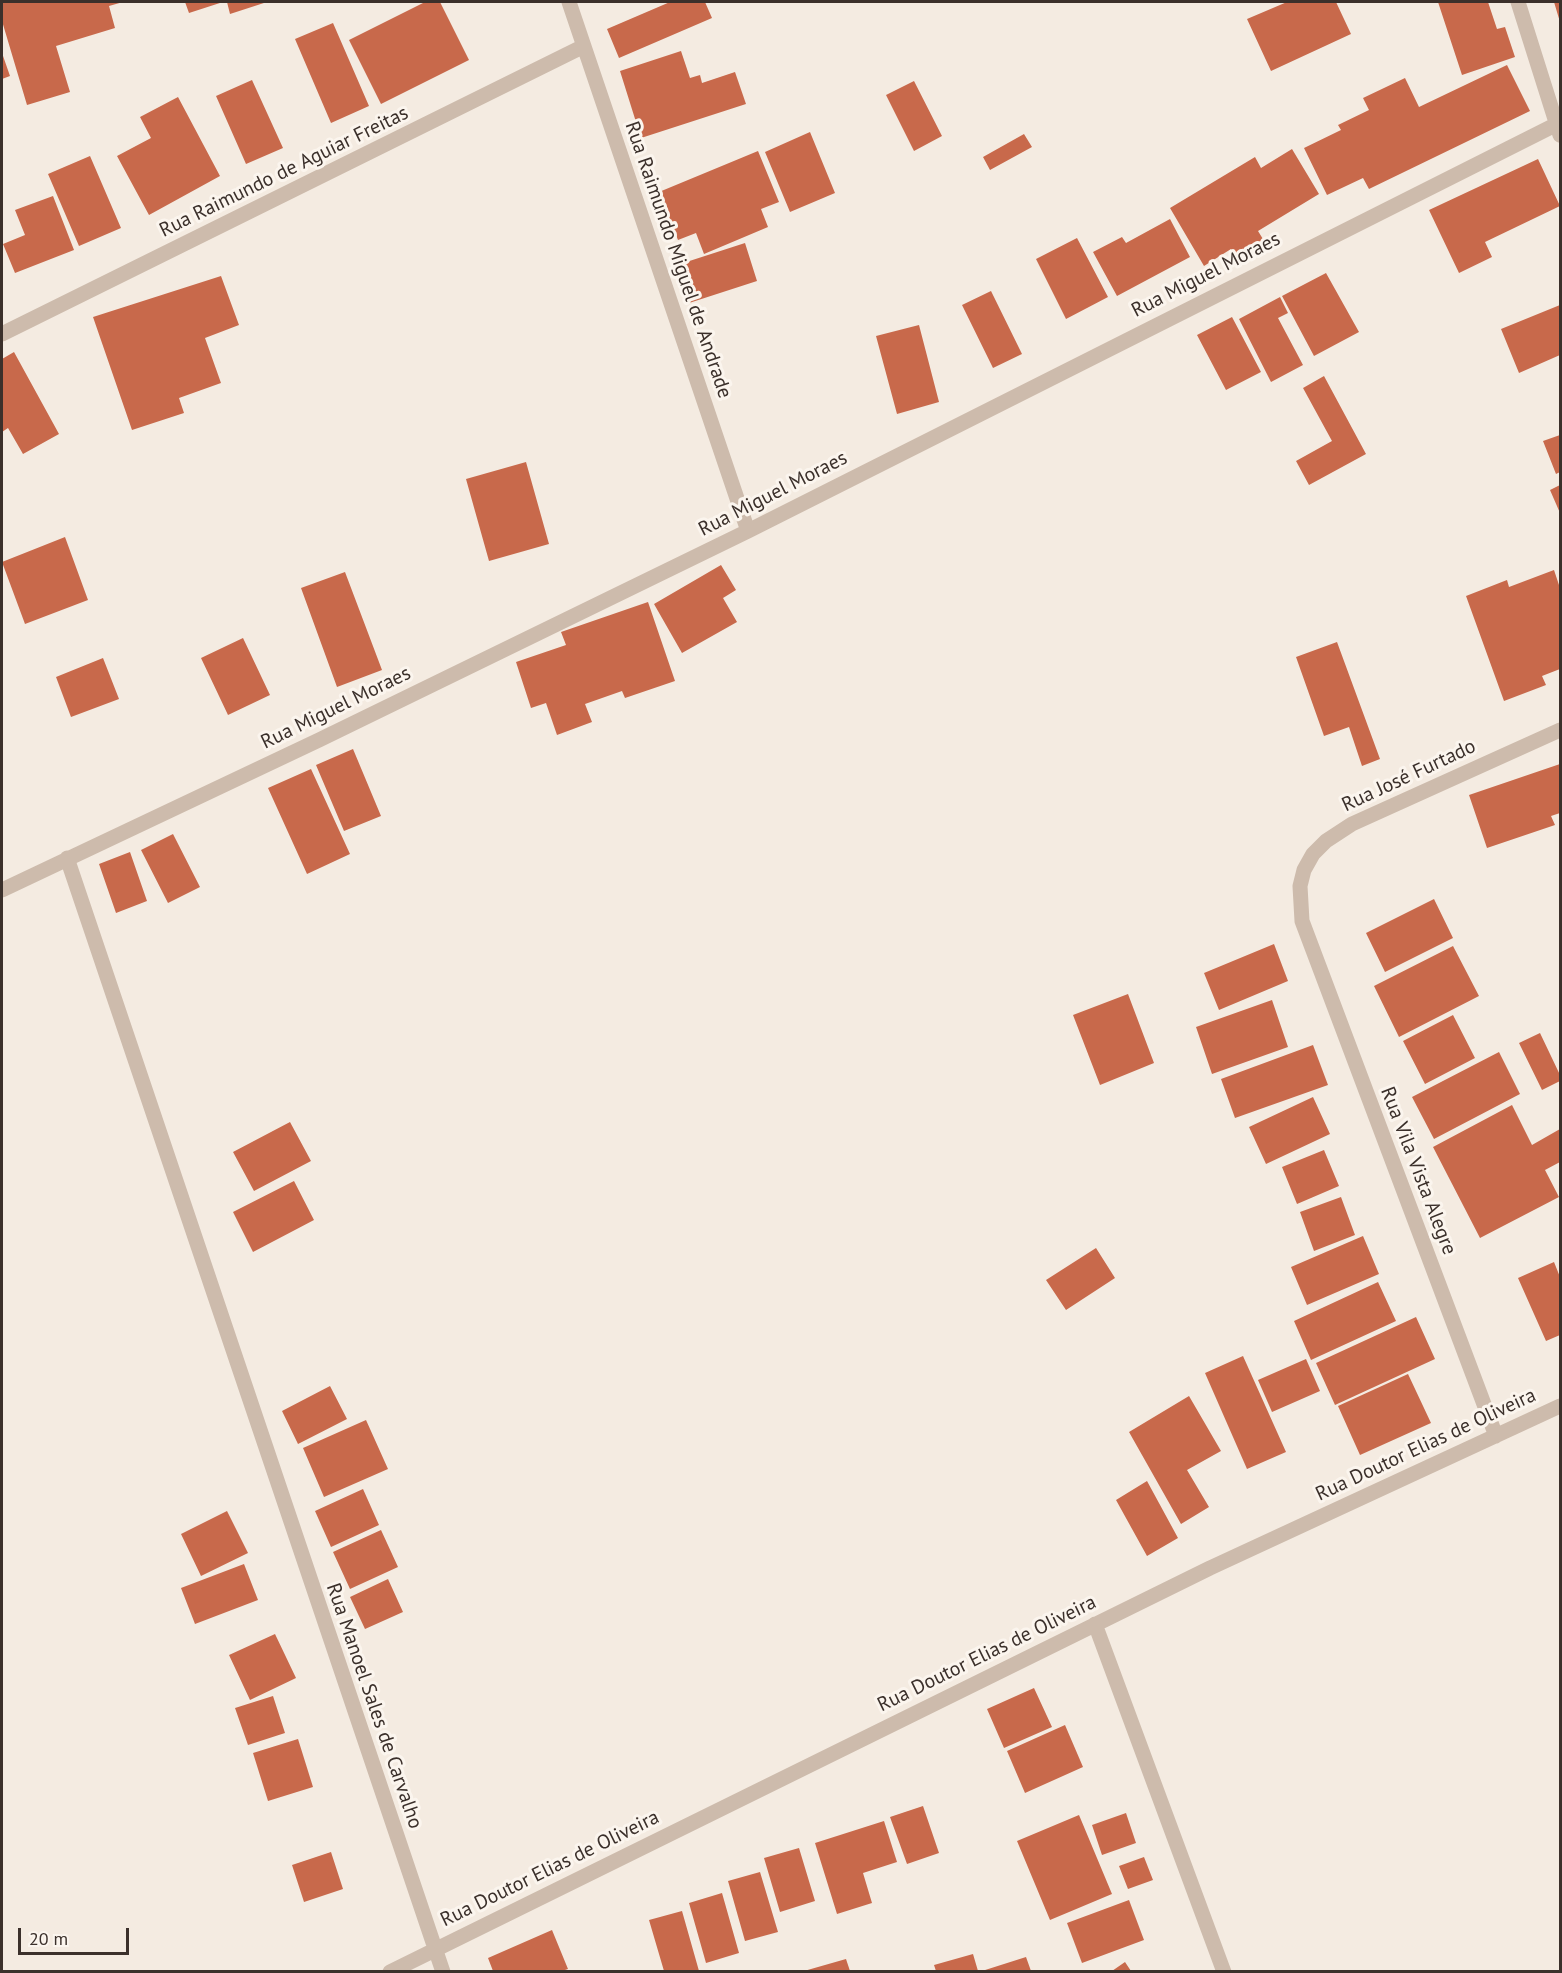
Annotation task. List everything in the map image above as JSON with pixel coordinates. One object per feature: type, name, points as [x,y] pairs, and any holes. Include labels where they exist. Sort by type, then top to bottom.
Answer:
[{"type":"street","name":"Rua Raimundo Miguel de Andrade","points":[[569,2],[748,531]]},
{"type":"street","points":[[1518,2],[1558,130]]},
{"type":"street","name":"Rua Raimundo de Aguiar Freitas","points":[[2,334],[584,46]]},
{"type":"street","name":"Rua Miguel Moraes","points":[[2,890],[319,740],[748,531],[1558,130]]},
{"type":"street","name":"Rua José Furtado","points":[[1302,921],[1300,886],[1304,870],[1313,854],[1326,841],[1352,824],[1560,730]]},
{"type":"street","name":"Rua Manoel Sales de Carvalho","points":[[67,858],[266,1453],[443,1971]]},
{"type":"street","name":"Rua Vila Vista Alegre","points":[[1302,921],[1496,1436]]},
{"type":"street","name":"Rua Doutor Elias de Oliveira","points":[[390,1971],[1210,1568],[1560,1406]]},
{"type":"street","points":[[1095,1624],[1224,1971]]},
{"type":"building","points":[[2,2],[123,2],[109,6],[115,28],[56,46],[70,92],[27,105],[2,21]]},
{"type":"building","points":[[185,2],[223,2],[189,13]]},
{"type":"building","points":[[227,2],[267,2],[230,14]]},
{"type":"building","points":[[425,2],[440,2],[469,60],[381,104],[349,40]]},
{"type":"building","points":[[670,2],[705,2],[712,18],[619,58],[607,29]]},
{"type":"building","points":[[1287,2],[1336,2],[1351,34],[1271,71],[1247,19]]},
{"type":"building","points":[[1438,2],[1488,2],[1497,29],[1505,27],[1515,57],[1462,75]]},
{"type":"building","points":[[1554,2],[1560,2],[1560,22]]},
{"type":"building","points":[[333,23],[369,106],[331,123],[295,39]]},
{"type":"building","points":[[681,51],[690,78],[700,75],[702,83],[735,72],[746,104],[641,138],[620,71]]},
{"type":"building","points":[[2,53],[10,76],[2,79]]},
{"type":"building","points":[[1507,65],[1530,111],[1369,189],[1363,178],[1327,195],[1304,148],[1341,130],[1338,125],[1369,110],[1363,98],[1405,78],[1419,107]]},
{"type":"building","points":[[252,80],[283,148],[246,164],[216,96]]},
{"type":"building","points":[[914,81],[942,136],[914,151],[886,95]]},
{"type":"building","points":[[178,97],[220,176],[149,215],[117,156],[151,138],[140,117]]},
{"type":"building","points":[[810,132],[835,193],[790,212],[765,152]]},
{"type":"building","points":[[1024,134],[1032,147],[990,170],[983,157]]},
{"type":"building","points":[[1292,149],[1319,194],[1258,231],[1266,244],[1238,260],[1231,249],[1204,266],[1170,208],[1255,157],[1261,168]]},
{"type":"building","points":[[758,151],[779,202],[761,209],[768,227],[704,254],[696,233],[678,240],[659,192]]},
{"type":"building","points":[[90,156],[121,228],[79,246],[48,174]]},
{"type":"building","points":[[1538,159],[1560,206],[1485,242],[1492,257],[1459,273],[1429,210]]},
{"type":"building","points":[[53,196],[74,250],[15,273],[3,244],[25,235],[15,210]]},
{"type":"building","points":[[1170,219],[1190,257],[1117,296],[1093,252],[1122,237],[1126,243]]},
{"type":"building","points":[[1077,238],[1108,297],[1066,319],[1036,259]]},
{"type":"building","points":[[745,243],[757,281],[686,304],[674,266]]},
{"type":"building","points":[[1326,273],[1359,332],[1314,356],[1282,296]]},
{"type":"building","points":[[221,276],[239,325],[205,338],[221,383],[179,398],[184,413],[132,430],[93,317]]},
{"type":"building","points":[[991,291],[1022,354],[993,368],[962,305]]},
{"type":"building","points":[[1280,297],[1288,313],[1278,318],[1303,365],[1271,382],[1239,319]]},
{"type":"building","points":[[1560,305],[1560,355],[1519,373],[1501,329]]},
{"type":"building","points":[[1232,317],[1261,372],[1226,390],[1197,335]]},
{"type":"building","points":[[919,325],[939,402],[897,414],[876,336]]},
{"type":"building","points":[[14,352],[59,434],[23,454],[8,428],[2,432],[2,359]]},
{"type":"building","points":[[1324,376],[1366,454],[1309,485],[1296,461],[1332,441],[1303,388]]},
{"type":"building","points":[[1560,435],[1560,472],[1556,474],[1543,441]]},
{"type":"building","points":[[526,462],[549,544],[489,561],[466,479]]},
{"type":"building","points":[[1560,485],[1560,513],[1550,490]]},
{"type":"building","points":[[65,537],[88,600],[25,624],[2,562]]},
{"type":"building","points":[[721,565],[736,590],[723,598],[737,622],[682,653],[654,604]]},
{"type":"building","points":[[1554,570],[1560,588],[1560,669],[1542,676],[1546,685],[1504,701],[1466,596],[1507,580],[1509,587]]},
{"type":"building","points":[[345,572],[382,670],[337,687],[301,588]]},
{"type":"building","points":[[648,602],[675,681],[625,698],[622,691],[585,704],[592,722],[557,735],[546,703],[531,708],[516,662],[566,645],[561,632]]},
{"type":"building","points":[[243,638],[270,695],[228,715],[201,658]]},
{"type":"building","points":[[1337,642],[1380,759],[1362,766],[1349,727],[1324,736],[1296,657]]},
{"type":"building","points":[[103,658],[119,699],[71,717],[56,677]]},
{"type":"building","points":[[353,749],[381,816],[344,831],[316,765]]},
{"type":"building","points":[[1560,764],[1560,813],[1551,816],[1555,825],[1487,848],[1469,795]]},
{"type":"building","points":[[311,769],[350,854],[307,874],[268,788]]},
{"type":"building","points":[[173,834],[200,887],[168,903],[141,850]]},
{"type":"building","points":[[130,852],[147,901],[116,913],[99,864]]},
{"type":"building","points":[[1434,899],[1453,938],[1385,972],[1366,933]]},
{"type":"building","points":[[1274,944],[1288,981],[1219,1010],[1204,973]]},
{"type":"building","points":[[1453,946],[1479,996],[1399,1037],[1374,986]]},
{"type":"building","points":[[1128,994],[1154,1063],[1100,1085],[1073,1015]]},
{"type":"building","points":[[1272,1000],[1288,1047],[1212,1074],[1196,1027]]},
{"type":"building","points":[[1453,1015],[1475,1058],[1425,1084],[1403,1041]]},
{"type":"building","points":[[1540,1033],[1560,1075],[1560,1081],[1542,1090],[1519,1043]]},
{"type":"building","points":[[1313,1045],[1328,1085],[1235,1118],[1221,1079]]},
{"type":"building","points":[[1499,1052],[1520,1094],[1434,1139],[1412,1097]]},
{"type":"building","points":[[1313,1097],[1330,1134],[1266,1164],[1249,1127]]},
{"type":"building","points":[[1512,1105],[1532,1145],[1560,1129],[1560,1162],[1545,1170],[1559,1197],[1480,1238],[1433,1147]]},
{"type":"building","points":[[290,1122],[311,1161],[254,1191],[233,1152]]},
{"type":"building","points":[[1324,1150],[1339,1186],[1297,1204],[1282,1167]]},
{"type":"building","points":[[294,1181],[314,1220],[253,1252],[233,1212]]},
{"type":"building","points":[[1341,1197],[1355,1235],[1314,1251],[1300,1212]]},
{"type":"building","points":[[1363,1236],[1379,1274],[1307,1305],[1291,1267]]},
{"type":"building","points":[[1096,1248],[1115,1278],[1066,1310],[1046,1280]]},
{"type":"building","points":[[1554,1262],[1560,1277],[1560,1335],[1546,1341],[1518,1278]]},
{"type":"building","points":[[1378,1282],[1396,1321],[1311,1360],[1294,1321]]},
{"type":"building","points":[[1416,1317],[1435,1359],[1335,1405],[1316,1363]]},
{"type":"building","points":[[1243,1356],[1286,1452],[1247,1469],[1205,1373]]},
{"type":"building","points":[[1306,1359],[1320,1391],[1272,1412],[1258,1380]]},
{"type":"building","points":[[1408,1374],[1431,1423],[1360,1455],[1338,1406]]},
{"type":"building","points":[[330,1386],[347,1419],[298,1444],[282,1411]]},
{"type":"building","points":[[1189,1396],[1221,1451],[1187,1470],[1209,1507],[1181,1524],[1129,1432]]},
{"type":"building","points":[[366,1420],[388,1469],[324,1497],[303,1448]]},
{"type":"building","points":[[1147,1481],[1178,1538],[1147,1556],[1116,1500]]},
{"type":"building","points":[[363,1489],[379,1525],[331,1547],[315,1511]]},
{"type":"building","points":[[227,1511],[248,1553],[201,1576],[181,1534]]},
{"type":"building","points":[[381,1530],[398,1567],[350,1589],[333,1552]]},
{"type":"building","points":[[244,1564],[258,1600],[195,1624],[181,1588]]},
{"type":"building","points":[[388,1579],[403,1612],[365,1629],[350,1597]]},
{"type":"building","points":[[275,1634],[296,1678],[250,1700],[229,1655]]},
{"type":"building","points":[[1034,1688],[1052,1727],[1004,1748],[987,1709]]},
{"type":"building","points":[[273,1696],[285,1733],[248,1745],[235,1708]]},
{"type":"building","points":[[1065,1725],[1083,1767],[1025,1793],[1007,1751]]},
{"type":"building","points":[[298,1739],[313,1787],[268,1801],[253,1753]]},
{"type":"building","points":[[923,1806],[939,1853],[907,1864],[890,1817]]},
{"type":"building","points":[[1126,1813],[1136,1843],[1102,1855],[1092,1825]]},
{"type":"building","points":[[1079,1815],[1112,1894],[1050,1920],[1017,1841]]},
{"type":"building","points":[[884,1821],[897,1862],[863,1873],[872,1903],[837,1914],[815,1843]]},
{"type":"building","points":[[799,1848],[815,1901],[780,1912],[764,1858]]},
{"type":"building","points":[[331,1852],[343,1889],[304,1902],[292,1865]]},
{"type":"building","points":[[1144,1857],[1153,1880],[1128,1889],[1119,1866]]},
{"type":"building","points":[[760,1872],[778,1932],[745,1941],[728,1881]]},
{"type":"building","points":[[722,1893],[739,1953],[706,1963],[689,1903]]},
{"type":"building","points":[[1129,1900],[1144,1940],[1082,1963],[1067,1923]]},
{"type":"building","points":[[682,1911],[699,1971],[664,1971],[649,1920]]},
{"type":"building","points":[[552,1930],[568,1969],[562,1971],[493,1971],[488,1958]]},
{"type":"building","points":[[973,1954],[978,1971],[936,1971],[934,1965]]},
{"type":"building","points":[[1026,1957],[1031,1971],[982,1971]]},
{"type":"building","points":[[846,1959],[850,1971],[804,1971]]},
{"type":"building","points":[[1125,1962],[1131,1971],[1112,1971]]}]
